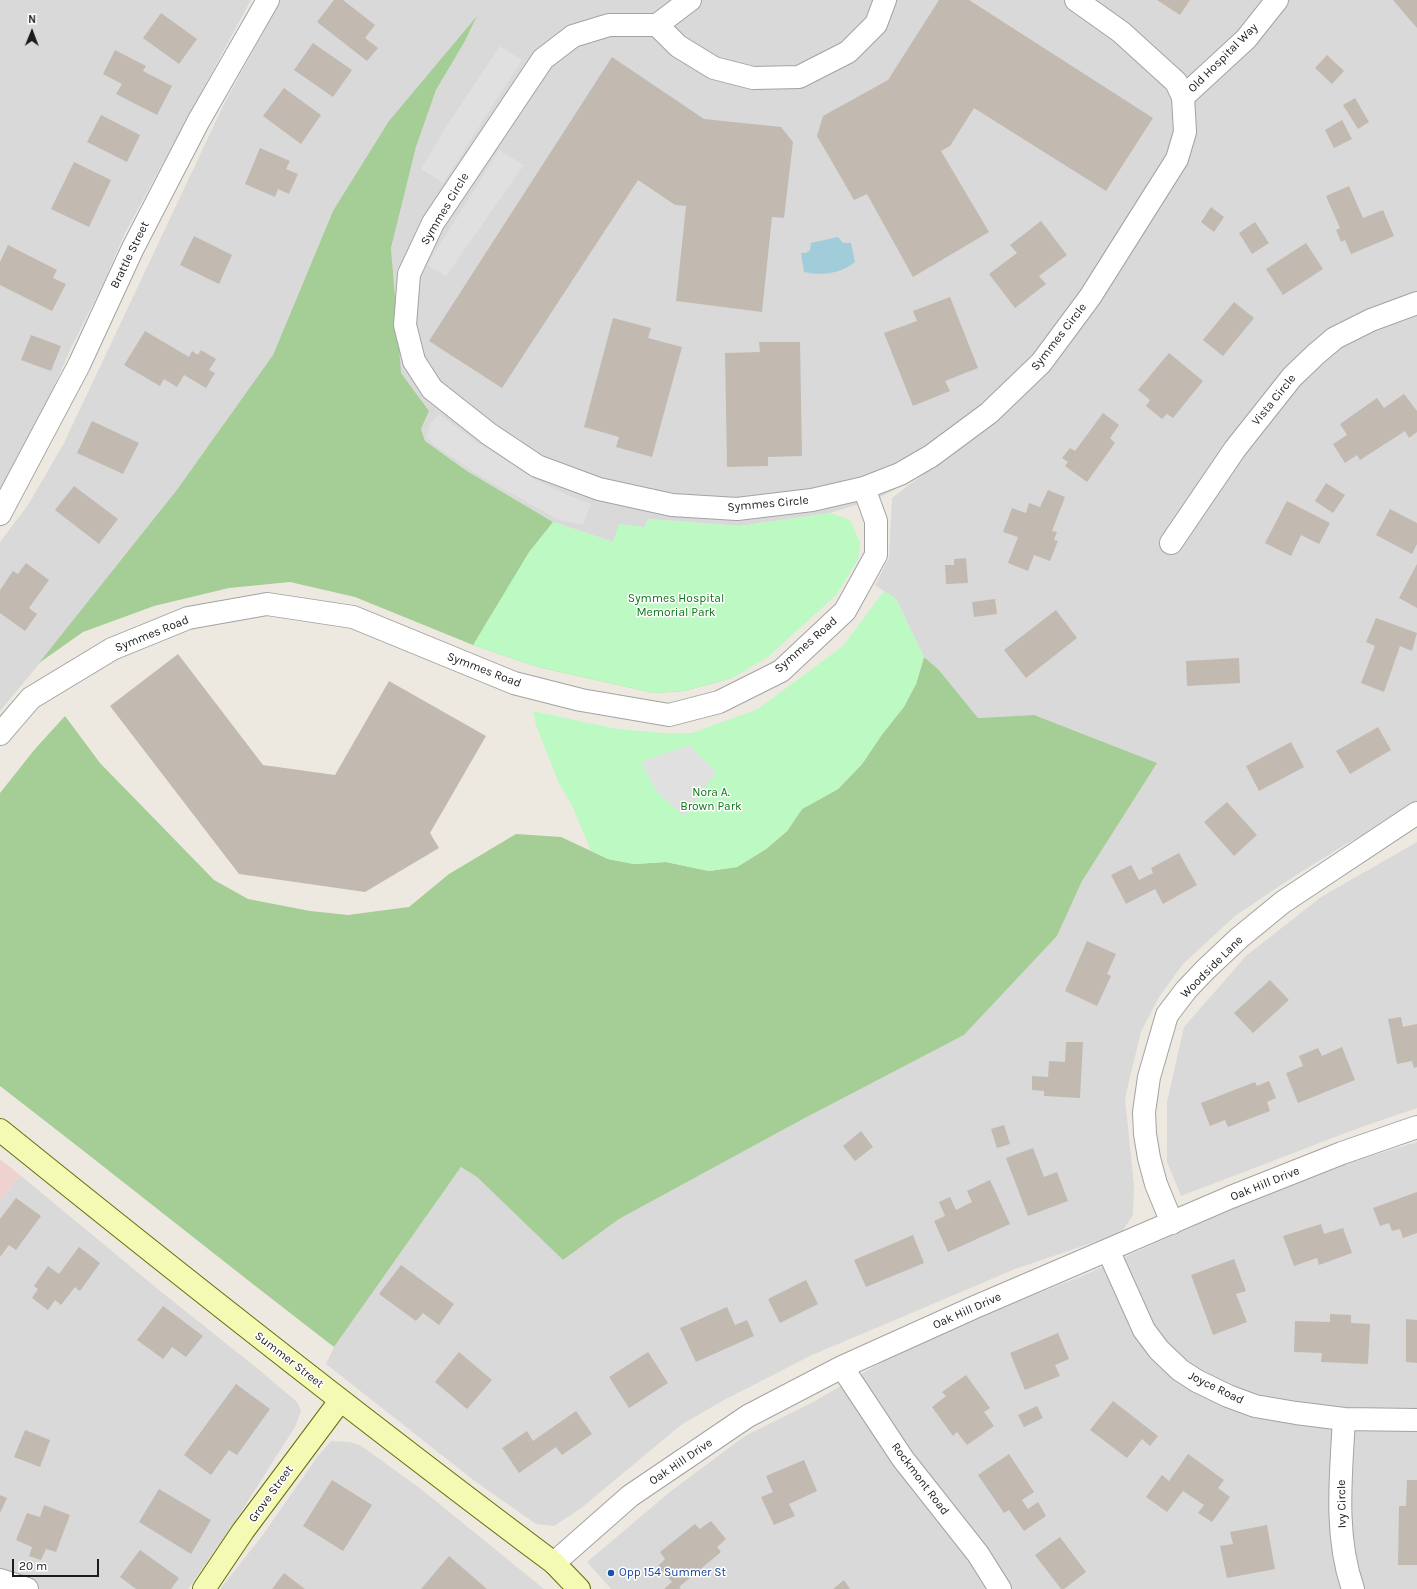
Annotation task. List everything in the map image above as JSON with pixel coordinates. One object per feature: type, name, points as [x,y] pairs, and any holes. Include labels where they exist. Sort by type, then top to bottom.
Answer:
[{"type":"main road","name":"Summer Street","points":[[0,1130],[340,1401],[554,1563],[579,1589]]},
{"type":"main road","name":"Grove Street","points":[[204,1589],[243,1531],[340,1401]]},
{"type":"street","name":"Brattle Street","points":[[0,514],[79,365],[133,248],[198,122],[268,0]]},
{"type":"street","points":[[690,0],[657,25],[678,46],[714,68],[753,78],[799,77],[848,52],[876,24],[885,0]]},
{"type":"street","name":"Symmes Circle","points":[[657,25],[609,25],[573,36],[543,59],[433,223],[409,274],[405,325],[414,361],[432,389],[489,434],[537,466],[599,489],[672,505],[737,509],[812,500],[864,488],[900,474],[931,456],[989,413],[1041,363],[1090,297],[1177,159],[1185,132],[1183,97],[1176,82],[1126,37],[1076,0]]},
{"type":"street","name":"Old Hospital Way","points":[[1183,97],[1246,39],[1277,0]]},
{"type":"street","name":"Vista Circle","points":[[1171,543],[1235,450],[1292,377],[1335,338],[1371,320],[1417,303]]},
{"type":"street","name":"Symmes Road","points":[[0,734],[31,698],[112,649],[188,618],[268,604],[353,617],[514,683],[581,700],[669,715],[719,702],[781,671],[845,611],[876,554],[876,521],[864,488]]},
{"type":"street","name":"Woodside Lane","points":[[1172,1223],[1156,1184],[1149,1158],[1145,1134],[1144,1112],[1149,1077],[1167,1015],[1186,990],[1205,970],[1239,938],[1283,902],[1417,813]]},
{"type":"street","name":"Oak Hill Drive","points":[[554,1563],[637,1492],[748,1416],[842,1367],[975,1307],[1231,1197],[1342,1153],[1417,1127]]},
{"type":"street","name":"Joyce Road","points":[[1108,1250],[1144,1330],[1159,1350],[1180,1370],[1197,1381],[1228,1396],[1255,1406],[1344,1419],[1417,1420]]},
{"type":"street","name":"Rockmont Road","points":[[842,1367],[903,1459],[978,1554],[1000,1589]]},
{"type":"street","name":"Ivy Circle","points":[[1344,1419],[1340,1500],[1342,1537],[1348,1574],[1353,1589]]},
{"type":"street","points":[[0,1580],[27,1589]]},
{"type":"shaded area","points":[[0,0],[251,0],[125,233],[103,284],[71,348],[50,396],[0,489]]},
{"type":"shaded area","points":[[281,0],[1417,0],[1417,802],[1396,819],[1346,844],[1235,916],[1183,964],[1159,997],[1141,1032],[1125,1098],[1134,1185],[1133,1215],[1121,1233],[1015,1269],[812,1355],[722,1401],[681,1425],[580,1509],[554,1526],[536,1524],[476,1482],[326,1364],[334,1347],[461,1167],[477,1177],[563,1260],[619,1219],[803,1119],[964,1035],[1057,936],[1082,881],[1034,715],[978,718],[939,670],[924,657],[896,599],[875,585],[889,558],[892,498],[922,475],[879,498],[830,513],[740,526],[648,519],[645,527],[613,542],[553,522],[467,471],[425,441],[421,429],[429,411],[401,373],[385,324],[392,263],[391,248],[416,147],[436,90],[465,41],[476,19],[333,211],[273,355],[176,491],[54,646],[0,711],[0,542],[28,505],[64,443],[224,104]]},
{"type":"shaded area","points":[[500,46],[522,60],[443,183],[421,169],[448,124]]},
{"type":"shaded area","points":[[499,150],[524,165],[446,276],[427,265]]},
{"type":"shaded area","points":[[439,414],[475,441],[536,480],[565,494],[591,504],[583,525],[559,520],[480,476],[433,444],[427,438],[428,432],[430,424]]},
{"type":"shaded area","points":[[689,745],[716,772],[684,816],[657,792],[641,762]]},
{"type":"shaded area","points":[[1417,842],[1417,1108],[1356,1129],[1181,1196],[1167,1162],[1167,1102],[1184,1027],[1246,956],[1321,897]]},
{"type":"shaded area","points":[[1417,1142],[1417,1589],[611,1589],[587,1562],[671,1491],[745,1436],[815,1401],[899,1352],[970,1320],[1082,1276],[1236,1207],[1348,1163]]},
{"type":"shaded area","points":[[0,1159],[20,1175],[0,1201]]},
{"type":"shaded area","points":[[20,1175],[159,1290],[258,1369],[297,1402],[301,1411],[295,1427],[232,1526],[188,1589],[0,1589],[0,1201]]},
{"type":"shaded area","points":[[331,1441],[350,1442],[360,1445],[421,1489],[544,1589],[220,1589],[262,1536],[318,1456]]},
{"type":"green space","points":[[477,16],[465,41],[436,90],[416,147],[391,248],[401,373],[429,411],[421,429],[425,441],[467,471],[553,522],[544,554],[732,678],[684,691],[654,693],[538,667],[473,645],[355,597],[290,582],[229,588],[154,606],[83,632],[39,663],[176,491],[273,355],[333,211],[389,121]]},
{"type":"green space","name":"Symmes Hospital Memorial Park","points":[[830,513],[850,520],[860,542],[858,560],[836,595],[768,657],[732,678],[684,691],[654,693],[538,667],[473,645],[529,552],[553,522],[613,542],[619,524],[645,527],[648,519],[740,526]]},
{"type":"green space","name":"Nora A. Brown Park","points":[[884,591],[896,599],[924,657],[916,684],[904,707],[881,736],[862,764],[838,789],[802,809],[787,831],[766,849],[737,867],[709,871],[666,862],[634,864],[608,859],[591,851],[573,808],[558,781],[536,725],[533,711],[617,729],[663,733],[692,733],[758,709],[843,646]]},
{"type":"green space","points":[[924,657],[939,670],[978,718],[1034,715],[1157,763],[1082,881],[1057,936],[964,1035],[803,1119],[619,1219],[563,1260],[477,1177],[461,1167],[334,1347],[0,1086],[0,793],[35,749],[65,716],[100,763],[214,880],[248,899],[310,911],[348,915],[409,907],[449,874],[516,834],[561,837],[608,859],[634,864],[666,862],[709,871],[737,867],[766,849],[787,831],[802,809],[838,789],[862,764],[916,684]]},
{"type":"water","points":[[838,237],[843,243],[851,243],[855,262],[843,269],[831,273],[817,274],[804,272],[801,253],[806,253],[810,250],[811,243]]},
{"type":"building","points":[[334,0],[343,0],[375,25],[365,38],[378,48],[367,61],[317,22]]},
{"type":"building","points":[[939,0],[969,0],[1153,118],[1106,191],[974,108],[950,146],[941,151],[989,232],[913,277],[867,194],[854,200],[817,136],[823,116],[888,80]]},
{"type":"building","points":[[1157,0],[1190,0],[1180,15]]},
{"type":"building","points":[[1393,0],[1417,0],[1417,28]]},
{"type":"building","points":[[161,13],[197,39],[179,64],[143,38]]},
{"type":"building","points":[[313,43],[352,70],[333,97],[294,70]]},
{"type":"building","points":[[115,50],[146,66],[143,71],[172,86],[157,115],[116,94],[122,84],[103,74]]},
{"type":"building","points":[[1327,55],[1344,71],[1332,84],[1315,68]]},
{"type":"building","points":[[612,57],[704,119],[781,127],[793,142],[784,218],[772,217],[762,312],[676,301],[686,206],[675,205],[638,180],[502,388],[429,341]]},
{"type":"building","points":[[284,88],[321,115],[301,144],[263,116]]},
{"type":"building","points":[[1355,98],[1369,122],[1358,129],[1343,105]]},
{"type":"building","points":[[101,115],[140,135],[127,162],[87,142]]},
{"type":"building","points":[[1342,120],[1352,139],[1334,148],[1325,130]]},
{"type":"building","points":[[260,148],[290,161],[286,169],[298,174],[289,194],[278,189],[275,197],[245,184]]},
{"type":"building","points":[[74,162],[111,180],[89,227],[51,209]]},
{"type":"building","points":[[1349,186],[1363,218],[1383,210],[1394,236],[1351,254],[1345,240],[1341,242],[1336,230],[1340,228],[1326,196]]},
{"type":"building","points":[[1211,207],[1224,217],[1214,232],[1201,222]]},
{"type":"building","points":[[1041,221],[1067,255],[1039,276],[1046,284],[1015,308],[989,274],[1017,253],[1010,245]]},
{"type":"building","points":[[1255,222],[1269,243],[1252,254],[1239,233]]},
{"type":"building","points":[[194,236],[232,255],[219,284],[180,265]]},
{"type":"building","points":[[1306,243],[1323,269],[1283,295],[1266,269]]},
{"type":"building","points":[[8,245],[57,270],[53,278],[66,284],[52,311],[0,285],[0,262]]},
{"type":"building","points":[[950,297],[978,368],[945,381],[950,391],[913,406],[884,333],[917,321],[913,311]]},
{"type":"building","points":[[1234,302],[1254,318],[1223,356],[1203,340]]},
{"type":"building","points":[[613,318],[651,328],[648,338],[682,347],[652,457],[616,447],[619,437],[584,427]]},
{"type":"building","points":[[145,331],[189,357],[192,351],[198,355],[201,350],[216,359],[209,370],[215,373],[206,388],[184,375],[177,387],[164,379],[160,386],[124,365]]},
{"type":"building","points":[[31,335],[61,346],[51,371],[21,360]]},
{"type":"building","points":[[759,342],[800,342],[802,456],[768,457],[768,466],[727,467],[725,353],[760,352]]},
{"type":"building","points":[[1169,353],[1203,381],[1173,418],[1167,414],[1162,419],[1146,406],[1150,400],[1138,390]]},
{"type":"building","points":[[1404,394],[1417,411],[1417,432],[1409,438],[1405,431],[1360,460],[1357,455],[1345,463],[1333,444],[1347,435],[1340,424],[1377,398],[1384,408]]},
{"type":"building","points":[[1103,413],[1119,425],[1110,438],[1115,443],[1087,482],[1065,466],[1068,462],[1062,458],[1070,448],[1075,451]]},
{"type":"building","points":[[92,421],[139,443],[123,474],[77,453]]},
{"type":"building","points":[[1326,483],[1345,495],[1333,513],[1315,501]]},
{"type":"building","points":[[74,486],[118,519],[99,544],[55,510]]},
{"type":"building","points":[[1048,490],[1065,497],[1052,531],[1057,532],[1054,540],[1058,541],[1050,561],[1034,555],[1028,571],[1008,563],[1018,537],[1003,532],[1012,508],[1026,513],[1029,503],[1040,507]]},
{"type":"building","points":[[1287,501],[1330,523],[1319,544],[1301,535],[1291,556],[1265,543]]},
{"type":"building","points":[[1390,509],[1417,523],[1417,544],[1412,554],[1376,535]]},
{"type":"building","points":[[966,558],[968,583],[946,584],[945,565],[954,565],[954,559]]},
{"type":"building","points":[[26,563],[49,580],[29,608],[37,614],[25,631],[0,613],[0,590],[13,571],[18,574]]},
{"type":"building","points":[[1417,564],[1417,608],[1399,598]]},
{"type":"building","points":[[995,599],[997,614],[974,617],[972,602]]},
{"type":"building","points":[[1056,610],[1077,638],[1026,678],[1004,650]]},
{"type":"building","points":[[1376,618],[1417,633],[1412,651],[1400,646],[1384,692],[1361,683],[1375,646],[1366,642]]},
{"type":"building","points":[[178,654],[263,765],[335,775],[389,681],[486,736],[430,833],[439,848],[365,892],[239,874],[110,706]]},
{"type":"building","points":[[1239,658],[1240,683],[1187,686],[1186,661]]},
{"type":"building","points":[[1378,727],[1391,750],[1350,774],[1336,751]]},
{"type":"building","points":[[1291,742],[1304,767],[1259,791],[1246,766]]},
{"type":"building","points":[[1227,802],[1257,835],[1234,856],[1204,822]]},
{"type":"building","points":[[1179,853],[1197,885],[1163,904],[1155,889],[1126,904],[1111,875],[1131,865],[1139,880],[1153,873],[1151,868]]},
{"type":"building","points":[[1087,941],[1116,954],[1107,974],[1111,976],[1097,1006],[1065,991]]},
{"type":"building","points":[[1270,980],[1289,1000],[1253,1033],[1234,1013]]},
{"type":"building","points":[[1401,1017],[1403,1027],[1417,1024],[1417,1067],[1414,1068],[1412,1061],[1397,1064],[1388,1019]]},
{"type":"building","points":[[1066,1042],[1083,1042],[1080,1098],[1044,1096],[1044,1091],[1032,1090],[1032,1076],[1048,1077],[1049,1061],[1065,1062]]},
{"type":"building","points":[[1342,1047],[1355,1080],[1298,1103],[1286,1073],[1303,1066],[1299,1056],[1318,1048],[1322,1056]]},
{"type":"building","points":[[1269,1081],[1276,1098],[1267,1102],[1270,1111],[1228,1127],[1225,1120],[1210,1126],[1201,1103],[1255,1082],[1257,1086]]},
{"type":"building","points":[[1004,1125],[1010,1144],[997,1148],[991,1129]]},
{"type":"building","points":[[861,1131],[873,1147],[855,1161],[843,1146]]},
{"type":"building","points":[[1033,1148],[1044,1177],[1057,1172],[1068,1201],[1028,1216],[1006,1158]]},
{"type":"building","points":[[990,1180],[1010,1224],[948,1252],[934,1221],[945,1216],[939,1202],[950,1197],[956,1210],[972,1202],[967,1191]]},
{"type":"building","points":[[1417,1192],[1417,1233],[1403,1238],[1400,1229],[1392,1231],[1389,1223],[1380,1226],[1373,1208]]},
{"type":"building","points":[[16,1198],[41,1216],[16,1250],[9,1245],[0,1257],[0,1219]]},
{"type":"building","points":[[1321,1224],[1324,1234],[1343,1228],[1352,1253],[1319,1265],[1317,1258],[1294,1266],[1283,1236]]},
{"type":"building","points":[[913,1235],[924,1263],[866,1287],[854,1260]]},
{"type":"building","points":[[79,1247],[100,1263],[80,1291],[75,1287],[61,1305],[55,1300],[48,1310],[32,1298],[38,1289],[34,1286],[48,1266],[59,1274]]},
{"type":"building","points":[[1234,1259],[1246,1291],[1236,1294],[1247,1322],[1213,1335],[1191,1275]]},
{"type":"building","points":[[401,1265],[454,1304],[439,1325],[423,1313],[416,1321],[379,1294]]},
{"type":"building","points":[[806,1280],[818,1304],[780,1323],[768,1299]]},
{"type":"building","points":[[163,1306],[203,1336],[186,1357],[172,1347],[163,1359],[137,1340]]},
{"type":"building","points":[[727,1307],[735,1325],[747,1320],[754,1336],[696,1362],[680,1328]]},
{"type":"building","points":[[1330,1314],[1351,1315],[1351,1323],[1370,1324],[1368,1364],[1321,1362],[1322,1353],[1294,1352],[1295,1321],[1330,1322]]},
{"type":"building","points":[[1406,1319],[1417,1320],[1417,1363],[1406,1362]]},
{"type":"building","points":[[1058,1333],[1069,1359],[1055,1365],[1060,1376],[1025,1390],[1010,1353]]},
{"type":"building","points":[[459,1352],[492,1380],[467,1409],[435,1382]]},
{"type":"building","points":[[648,1352],[668,1383],[629,1408],[609,1377]]},
{"type":"building","points":[[966,1375],[990,1408],[984,1412],[994,1426],[967,1445],[957,1432],[953,1436],[932,1407],[946,1396],[942,1392]]},
{"type":"building","points":[[236,1384],[270,1409],[237,1455],[229,1450],[211,1475],[184,1455]]},
{"type":"building","points":[[1113,1401],[1158,1436],[1150,1446],[1142,1439],[1127,1458],[1090,1430]]},
{"type":"building","points":[[1037,1406],[1043,1418],[1024,1427],[1018,1415]]},
{"type":"building","points":[[576,1411],[592,1434],[562,1455],[556,1447],[519,1473],[502,1448],[527,1431],[533,1441]]},
{"type":"building","points":[[25,1430],[50,1440],[40,1467],[14,1457]]},
{"type":"building","points":[[1009,1454],[1034,1492],[1022,1500],[1028,1509],[1038,1502],[1046,1516],[1024,1531],[1009,1510],[1004,1513],[978,1475]]},
{"type":"building","points":[[1188,1454],[1224,1480],[1218,1488],[1230,1497],[1212,1522],[1198,1513],[1204,1505],[1183,1491],[1167,1512],[1146,1497],[1162,1475],[1169,1481]]},
{"type":"building","points":[[804,1460],[817,1491],[789,1504],[795,1516],[774,1525],[761,1497],[773,1492],[766,1476]]},
{"type":"building","points":[[332,1480],[372,1505],[343,1551],[303,1526]]},
{"type":"building","points":[[1407,1480],[1417,1480],[1417,1565],[1398,1565],[1399,1506],[1406,1506]]},
{"type":"building","points":[[159,1489],[211,1520],[191,1554],[139,1522]]},
{"type":"building","points":[[0,1495],[7,1498],[0,1513]]},
{"type":"building","points":[[44,1505],[70,1515],[56,1552],[46,1549],[41,1560],[29,1556],[32,1547],[16,1540],[27,1513],[40,1517]]},
{"type":"building","points":[[711,1521],[726,1539],[717,1547],[721,1552],[679,1587],[681,1589],[664,1589],[672,1582],[658,1566],[665,1559],[660,1552],[695,1524],[700,1529]]},
{"type":"building","points":[[1267,1525],[1275,1569],[1227,1578],[1220,1546],[1233,1544],[1230,1532]]},
{"type":"building","points":[[1060,1537],[1086,1572],[1064,1589],[1061,1589],[1035,1555]]},
{"type":"building","points":[[140,1550],[179,1578],[171,1589],[136,1589],[120,1577]]},
{"type":"building","points":[[449,1556],[487,1589],[421,1589]]},
{"type":"building","points":[[284,1573],[305,1589],[272,1589]]},
{"type":"building","points":[[844,1580],[850,1589],[833,1589]]},
{"type":"place","name":"Opp 154 Summer St","points":[[611,1573]]}]
